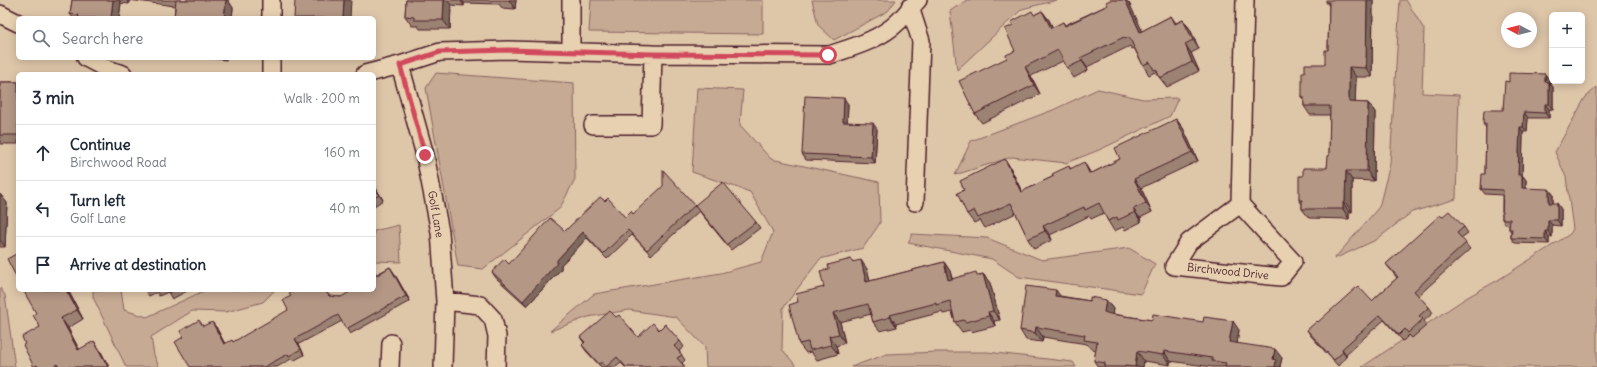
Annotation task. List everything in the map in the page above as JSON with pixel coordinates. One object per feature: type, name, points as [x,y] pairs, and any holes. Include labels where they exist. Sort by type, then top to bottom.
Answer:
[{"type":"street","points":[[271,0],[271,16]]},
{"type":"street","points":[[571,0],[571,50]]},
{"type":"street","points":[[1240,204],[1245,0]]},
{"type":"street","points":[[373,72],[440,52],[571,50],[653,54],[828,55],[855,47],[876,37],[899,21],[914,4]]},
{"type":"street","points":[[914,4],[921,41],[915,202]]},
{"type":"street","points":[[0,14],[16,22]]},
{"type":"street","points":[[593,125],[651,125],[653,54]]},
{"type":"street","points":[[90,60],[107,69],[117,72]]},
{"type":"street","points":[[271,60],[271,72]]},
{"type":"street","name":"Golf Lane","points":[[400,65],[425,155],[440,232],[445,301],[443,367]]},
{"type":"street","name":"Birchwood Drive","points":[[1240,204],[1292,262],[1281,277],[1174,266],[1189,242],[1240,204]]},
{"type":"street","points":[[445,301],[480,306],[493,319],[497,336],[496,367]]},
{"type":"street","points":[[390,367],[391,343]]},
{"type":"shaded area","points":[[591,0],[763,0],[763,34],[589,32]]},
{"type":"shaded area","points":[[812,0],[896,0],[888,11],[834,40],[818,25]]},
{"type":"shaded area","points":[[967,0],[1057,0],[1022,9],[957,70],[950,11]]},
{"type":"shaded area","points":[[1400,0],[1406,0],[1424,29],[1422,93],[1459,95],[1456,199],[1412,212],[1376,240],[1334,259],[1379,207],[1390,164]]},
{"type":"shaded area","points":[[436,73],[574,83],[575,179],[560,208],[483,269],[458,266],[426,88]]},
{"type":"shaded area","points":[[1597,87],[1597,367],[1362,367],[1466,298],[1498,280],[1570,234],[1573,229],[1566,177],[1555,152],[1585,98]]},
{"type":"shaded area","points":[[697,88],[743,90],[740,125],[771,159],[879,182],[880,223],[863,248],[820,259],[783,308],[782,349],[797,367],[706,367],[705,347],[676,317],[629,310],[588,317],[550,331],[594,294],[721,273],[761,262],[773,232],[750,192],[692,172]]},
{"type":"shaded area","points":[[1098,89],[1143,99],[1178,98],[1170,116],[1099,150],[1066,163],[1012,157],[955,175],[971,141],[1053,110]]},
{"type":"shaded area","points":[[399,225],[401,262],[376,261],[376,231]]},
{"type":"shaded area","points":[[912,234],[987,238],[1042,260],[1129,248],[1155,264],[1141,294],[1019,277],[992,259],[908,243]]},
{"type":"shaded area","points":[[0,288],[5,295],[15,367],[0,367]]},
{"type":"shaded area","points":[[93,292],[121,292],[124,310],[147,317],[202,292],[273,292],[263,302],[226,312],[192,311],[151,337],[154,355],[159,367],[126,367],[93,297]]},
{"type":"shaded area","points":[[987,352],[1073,362],[1076,367],[851,367],[887,354]]},
{"type":"building","points":[[72,0],[113,0],[111,16],[79,16],[70,14]]},
{"type":"building","points":[[176,0],[226,0],[224,16],[174,16]]},
{"type":"building","points":[[295,0],[344,0],[343,16],[294,16]]},
{"type":"building","points":[[406,0],[444,0],[443,20],[414,20],[414,17],[405,16]]},
{"type":"building","points":[[1110,0],[1125,0],[1140,32],[1171,16],[1175,24],[1183,20],[1193,40],[1185,44],[1192,62],[1160,78],[1156,69],[1154,70],[1150,62],[1143,65],[1129,37],[1125,39],[1124,37],[1080,58],[1082,61],[1067,68],[1058,50],[1025,67],[1034,85],[975,114],[959,81],[1007,58],[1006,55],[1015,51],[1005,29],[1013,25],[1011,22],[1032,11],[1034,15],[1042,11],[1051,28],[1063,22],[1065,26],[1108,5],[1106,2]]},
{"type":"building","points":[[1326,0],[1367,0],[1366,68],[1349,67],[1349,102],[1368,103],[1367,171],[1346,171],[1345,202],[1343,202],[1343,209],[1302,209],[1302,200],[1299,200],[1299,176],[1303,176],[1303,168],[1327,168],[1329,156],[1330,106],[1304,106],[1304,97],[1302,97],[1302,72],[1305,72],[1305,64],[1325,64],[1325,50],[1328,50],[1329,2],[1326,2]]},
{"type":"building","points":[[1509,73],[1545,74],[1545,82],[1549,82],[1549,104],[1545,104],[1545,113],[1524,112],[1523,127],[1520,127],[1518,175],[1522,175],[1522,188],[1549,189],[1549,203],[1557,203],[1557,220],[1548,220],[1548,231],[1545,231],[1545,239],[1511,238],[1512,229],[1509,229],[1510,219],[1502,219],[1503,190],[1481,189],[1482,174],[1485,174],[1486,124],[1483,124],[1484,110],[1503,110],[1505,81],[1509,82]]},
{"type":"building","points":[[0,82],[16,82],[16,135],[0,135]]},
{"type":"building","points":[[805,96],[844,98],[843,122],[873,123],[871,157],[802,154]]},
{"type":"building","points":[[1176,119],[1192,152],[1134,179],[1146,203],[1133,209],[1135,212],[1118,220],[1117,217],[1108,221],[1099,203],[1085,210],[1084,207],[1043,226],[1045,231],[1028,239],[1011,203],[978,218],[974,210],[967,214],[957,193],[964,190],[960,181],[1005,159],[1021,192],[1054,176],[1052,174],[1069,166],[1070,169],[1084,162],[1089,173],[1094,172],[1120,159],[1115,148]]},
{"type":"building","points":[[663,170],[695,205],[647,250],[628,230],[603,254],[583,232],[557,260],[557,263],[523,301],[492,272],[504,259],[509,264],[550,218],[565,231],[600,197],[605,201],[608,198],[625,217],[631,211],[633,214],[663,186]]},
{"type":"building","points":[[723,182],[756,222],[727,244],[695,205]]},
{"type":"building","points":[[376,190],[379,195],[376,197]]},
{"type":"building","points":[[1449,211],[1464,227],[1457,233],[1466,243],[1414,291],[1429,307],[1419,316],[1423,319],[1408,333],[1405,329],[1399,335],[1380,315],[1342,349],[1343,352],[1334,360],[1307,330],[1358,286],[1372,301],[1398,277],[1386,264],[1440,215],[1442,217]]},
{"type":"building","points":[[16,254],[16,276],[7,259]]},
{"type":"building","points":[[851,259],[852,262],[861,260],[866,282],[944,262],[948,280],[976,272],[977,276],[983,274],[993,311],[988,312],[989,316],[965,322],[964,320],[955,322],[950,301],[936,305],[936,303],[890,315],[890,317],[873,322],[868,304],[833,313],[839,334],[829,336],[831,345],[810,350],[808,342],[799,344],[789,305],[798,302],[796,294],[824,287],[820,271],[829,269],[828,265]]},
{"type":"building","points":[[390,267],[406,296],[346,329],[338,315],[295,339],[301,349],[264,367],[190,367],[175,342],[183,337],[180,331],[199,320],[203,326],[212,322],[224,344],[232,340],[233,342],[288,310],[283,300],[291,296],[289,293],[291,292],[326,292],[329,296],[341,297],[350,292],[376,292],[376,273],[377,275]]},
{"type":"building","points":[[1026,286],[1056,290],[1055,296],[1090,301],[1090,297],[1106,300],[1104,312],[1110,314],[1152,320],[1153,314],[1203,322],[1204,317],[1233,321],[1229,342],[1275,349],[1273,359],[1276,360],[1275,367],[1225,367],[1226,363],[1212,361],[1212,358],[1164,351],[1163,355],[1137,351],[1135,367],[1104,367],[1105,363],[1094,361],[1097,342],[1084,340],[1085,335],[1036,327],[1035,333],[1020,330]]},
{"type":"building","points":[[24,292],[67,292],[77,310],[61,318],[78,350],[94,341],[108,367],[59,367],[57,364],[52,367],[38,367],[37,365],[34,367],[23,345],[25,344],[22,337],[40,327],[33,315],[36,313]]},
{"type":"building","points":[[610,311],[616,317],[619,315],[638,337],[653,323],[659,330],[665,324],[680,341],[674,346],[682,355],[677,358],[685,367],[626,367],[617,357],[606,367],[602,362],[599,364],[582,345],[585,342],[580,337]]},
{"type":"route","points":[[425,155],[400,65],[440,52],[571,50],[653,54],[828,55]]}]
